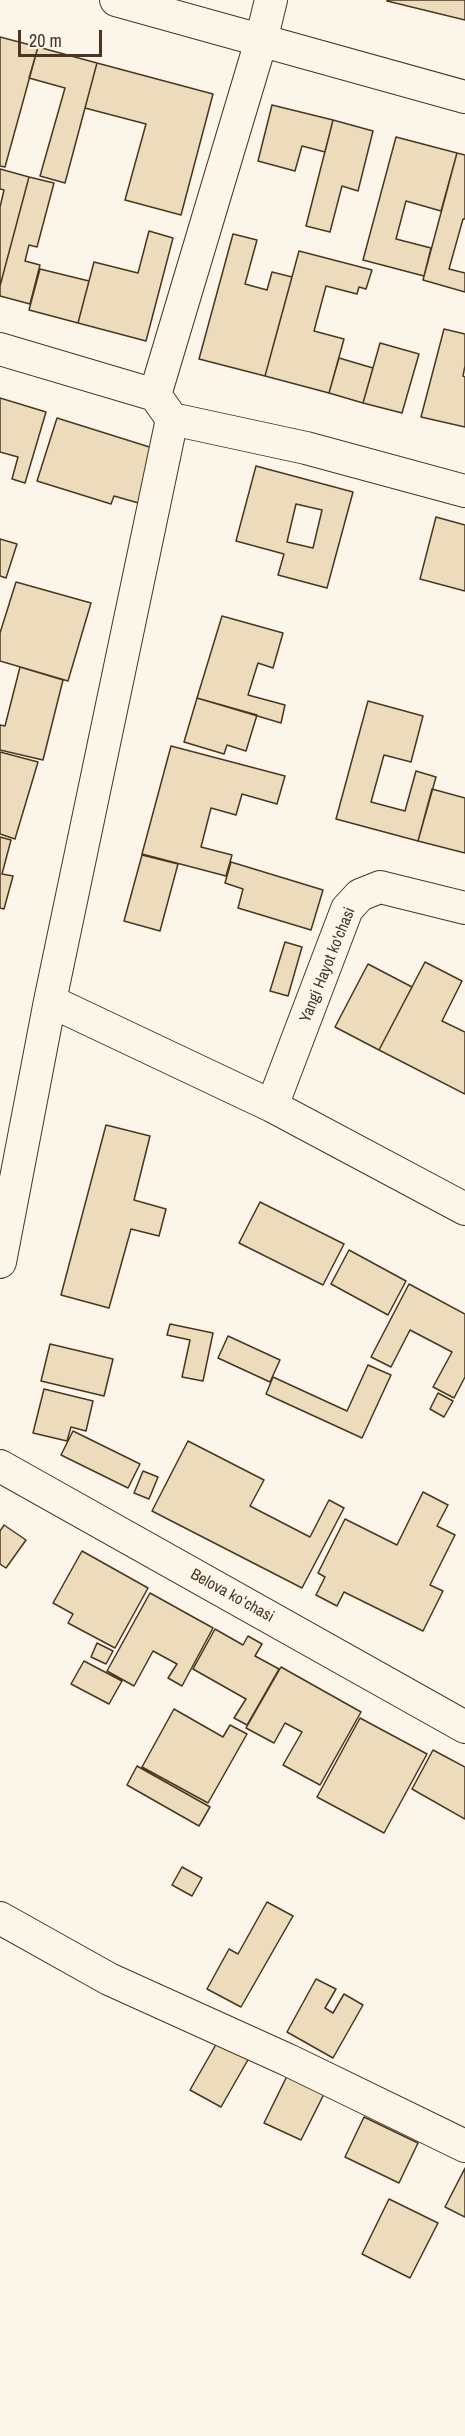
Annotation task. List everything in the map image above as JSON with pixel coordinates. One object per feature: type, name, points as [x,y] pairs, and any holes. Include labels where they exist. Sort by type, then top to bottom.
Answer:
[{"type":"street","points":[[116,0],[465,97]]},
{"type":"street","points":[[0,1262],[163,407],[271,0]]},
{"type":"street","points":[[0,349],[163,407],[465,492]]},
{"type":"street","name":"Yangi Hayot ko'chasi","points":[[272,1106],[347,909],[360,895],[380,887],[465,908]]},
{"type":"street","points":[[50,1001],[272,1106],[465,1209]]},
{"type":"street","name":"Belova koʻchasi","points":[[0,1466],[465,1727]]},
{"type":"street","points":[[0,1918],[109,1979],[288,2060],[465,2146]]},
{"type":"building","points":[[387,0],[465,0],[465,20],[387,1]]},
{"type":"building","points":[[0,37],[38,47],[5,167],[0,166]]},
{"type":"building","points":[[38,47],[97,63],[65,183],[40,176],[65,88],[29,78]]},
{"type":"building","points":[[97,63],[213,94],[181,215],[125,200],[146,124],[85,108]]},
{"type":"building","points":[[272,105],[333,120],[325,152],[302,146],[295,171],[258,161]]},
{"type":"building","points":[[333,120],[373,131],[358,191],[342,186],[330,232],[306,226]]},
{"type":"building","points":[[396,137],[457,153],[441,211],[406,201],[396,239],[431,248],[424,276],[363,260]]},
{"type":"building","points":[[457,153],[465,155],[465,219],[463,219],[449,269],[465,273],[465,292],[423,280]]},
{"type":"building","points":[[0,169],[29,177],[0,286],[0,207],[4,190],[0,189]]},
{"type":"building","points":[[29,177],[54,183],[37,247],[29,245],[25,261],[40,265],[30,304],[0,296],[0,286]]},
{"type":"building","points":[[149,231],[173,238],[146,341],[78,323],[94,262],[138,273]]},
{"type":"building","points":[[233,234],[257,240],[245,284],[267,290],[272,272],[292,277],[265,376],[199,359]]},
{"type":"building","points":[[299,251],[372,270],[366,289],[359,287],[357,294],[326,286],[314,331],[344,339],[329,393],[265,376]]},
{"type":"building","points":[[40,269],[89,281],[78,323],[29,310]]},
{"type":"building","points":[[444,329],[465,334],[463,376],[465,377],[465,427],[421,417]]},
{"type":"building","points":[[380,343],[419,354],[402,413],[363,403]]},
{"type":"building","points":[[339,358],[373,368],[363,403],[329,393]]},
{"type":"building","points":[[0,398],[46,412],[25,483],[12,479],[18,457],[0,452]]},
{"type":"building","points":[[57,418],[159,450],[142,504],[114,496],[111,504],[37,481]]},
{"type":"building","points":[[256,466],[353,492],[327,588],[278,575],[284,554],[236,541]],"holes":[[[296,504],[322,510],[313,548],[287,542]]]},
{"type":"building","points":[[436,517],[465,525],[465,591],[420,579]]},
{"type":"building","points":[[0,539],[17,544],[6,578],[0,576]]},
{"type":"building","points":[[16,582],[91,603],[68,681],[0,661],[0,633]]},
{"type":"building","points":[[222,616],[283,633],[273,668],[258,663],[248,695],[285,705],[281,723],[197,698]]},
{"type":"building","points":[[20,667],[63,680],[43,760],[0,750],[0,725],[5,726]]},
{"type":"building","points":[[197,698],[257,715],[246,751],[227,745],[224,754],[184,742]]},
{"type":"building","points":[[368,701],[423,716],[411,762],[384,755],[371,802],[405,811],[416,771],[436,777],[418,841],[336,819]]},
{"type":"building","points":[[171,746],[285,776],[277,804],[242,794],[236,815],[211,808],[201,847],[232,855],[226,876],[142,854]]},
{"type":"building","points":[[0,752],[38,762],[15,839],[0,834]]},
{"type":"building","points":[[432,789],[465,798],[465,853],[418,841]]},
{"type":"building","points":[[0,837],[11,840],[2,874],[13,876],[4,909],[0,908]]},
{"type":"building","points":[[142,855],[178,864],[160,931],[124,921]]},
{"type":"building","points":[[231,862],[323,890],[311,930],[238,908],[243,889],[225,883]]},
{"type":"building","points":[[285,942],[302,947],[288,996],[270,991]]},
{"type":"building","points":[[425,962],[462,981],[442,1021],[465,1032],[465,1094],[379,1050]]},
{"type":"building","points":[[368,964],[412,987],[379,1050],[335,1027]]},
{"type":"building","points":[[106,1125],[150,1136],[134,1200],[166,1209],[159,1236],[131,1229],[109,1308],[61,1295]]},
{"type":"building","points":[[260,1202],[344,1244],[323,1285],[239,1243]]},
{"type":"building","points":[[349,1250],[406,1281],[388,1315],[331,1284]]},
{"type":"building","points":[[409,1284],[465,1314],[465,1377],[454,1398],[433,1387],[452,1352],[410,1330],[391,1367],[371,1357]]},
{"type":"building","points":[[170,1324],[213,1333],[203,1381],[182,1377],[190,1340],[167,1335]]},
{"type":"building","points":[[228,1336],[280,1360],[270,1382],[218,1358]]},
{"type":"building","points":[[50,1344],[113,1359],[104,1396],[41,1381]]},
{"type":"building","points":[[368,1365],[391,1375],[362,1438],[266,1394],[273,1377],[347,1411]]},
{"type":"building","points":[[44,1389],[93,1401],[86,1431],[71,1427],[67,1441],[33,1433]]},
{"type":"building","points":[[438,1393],[453,1401],[444,1417],[430,1409]]},
{"type":"building","points":[[73,1431],[140,1464],[128,1488],[61,1455]]},
{"type":"building","points":[[188,1441],[264,1480],[250,1506],[310,1537],[329,1500],[344,1508],[302,1588],[152,1511]]},
{"type":"building","points":[[143,1471],[158,1477],[149,1499],[134,1493]]},
{"type":"building","points":[[423,1492],[448,1505],[437,1526],[455,1535],[430,1585],[443,1591],[423,1631],[344,1592],[337,1606],[316,1595],[325,1577],[318,1573],[345,1519],[397,1545]]},
{"type":"building","points":[[4,1525],[26,1540],[6,1568],[0,1564],[0,1531]]},
{"type":"building","points":[[82,1551],[148,1588],[115,1648],[68,1623],[73,1614],[53,1603]]},
{"type":"building","points":[[150,1593],[213,1628],[182,1686],[168,1678],[177,1664],[153,1651],[134,1686],[107,1671]]},
{"type":"building","points":[[215,1629],[243,1645],[248,1636],[262,1644],[255,1656],[279,1669],[247,1725],[234,1718],[246,1699],[193,1669]]},
{"type":"building","points":[[97,1643],[113,1651],[106,1664],[91,1657]]},
{"type":"building","points":[[84,1661],[122,1681],[109,1704],[71,1684]]},
{"type":"building","points":[[281,1667],[361,1712],[320,1785],[283,1765],[302,1732],[285,1723],[274,1743],[246,1728]]},
{"type":"building","points":[[174,1709],[223,1737],[230,1725],[247,1734],[208,1803],[142,1767]]},
{"type":"building","points":[[360,1718],[427,1754],[384,1833],[317,1797]]},
{"type":"building","points":[[433,1750],[465,1767],[465,1819],[412,1789]]},
{"type":"building","points":[[137,1766],[210,1807],[199,1826],[127,1785]]},
{"type":"building","points":[[182,1867],[202,1878],[192,1896],[172,1885]]},
{"type":"building","points":[[267,1902],[293,1916],[241,2007],[207,1989],[229,1949],[238,1954]]},
{"type":"building","points":[[316,1979],[336,1989],[325,2008],[333,2013],[344,1994],[363,2005],[333,2058],[287,2032]]},
{"type":"building","points":[[218,2041],[249,2058],[221,2107],[190,2090]]},
{"type":"building","points":[[289,2072],[326,2090],[301,2140],[264,2123]]},
{"type":"building","points":[[364,2117],[418,2143],[399,2183],[345,2157]]},
{"type":"building","points":[[465,2168],[465,2217],[445,2207]]},
{"type":"building","points":[[389,2199],[438,2223],[410,2278],[362,2254]]}]
